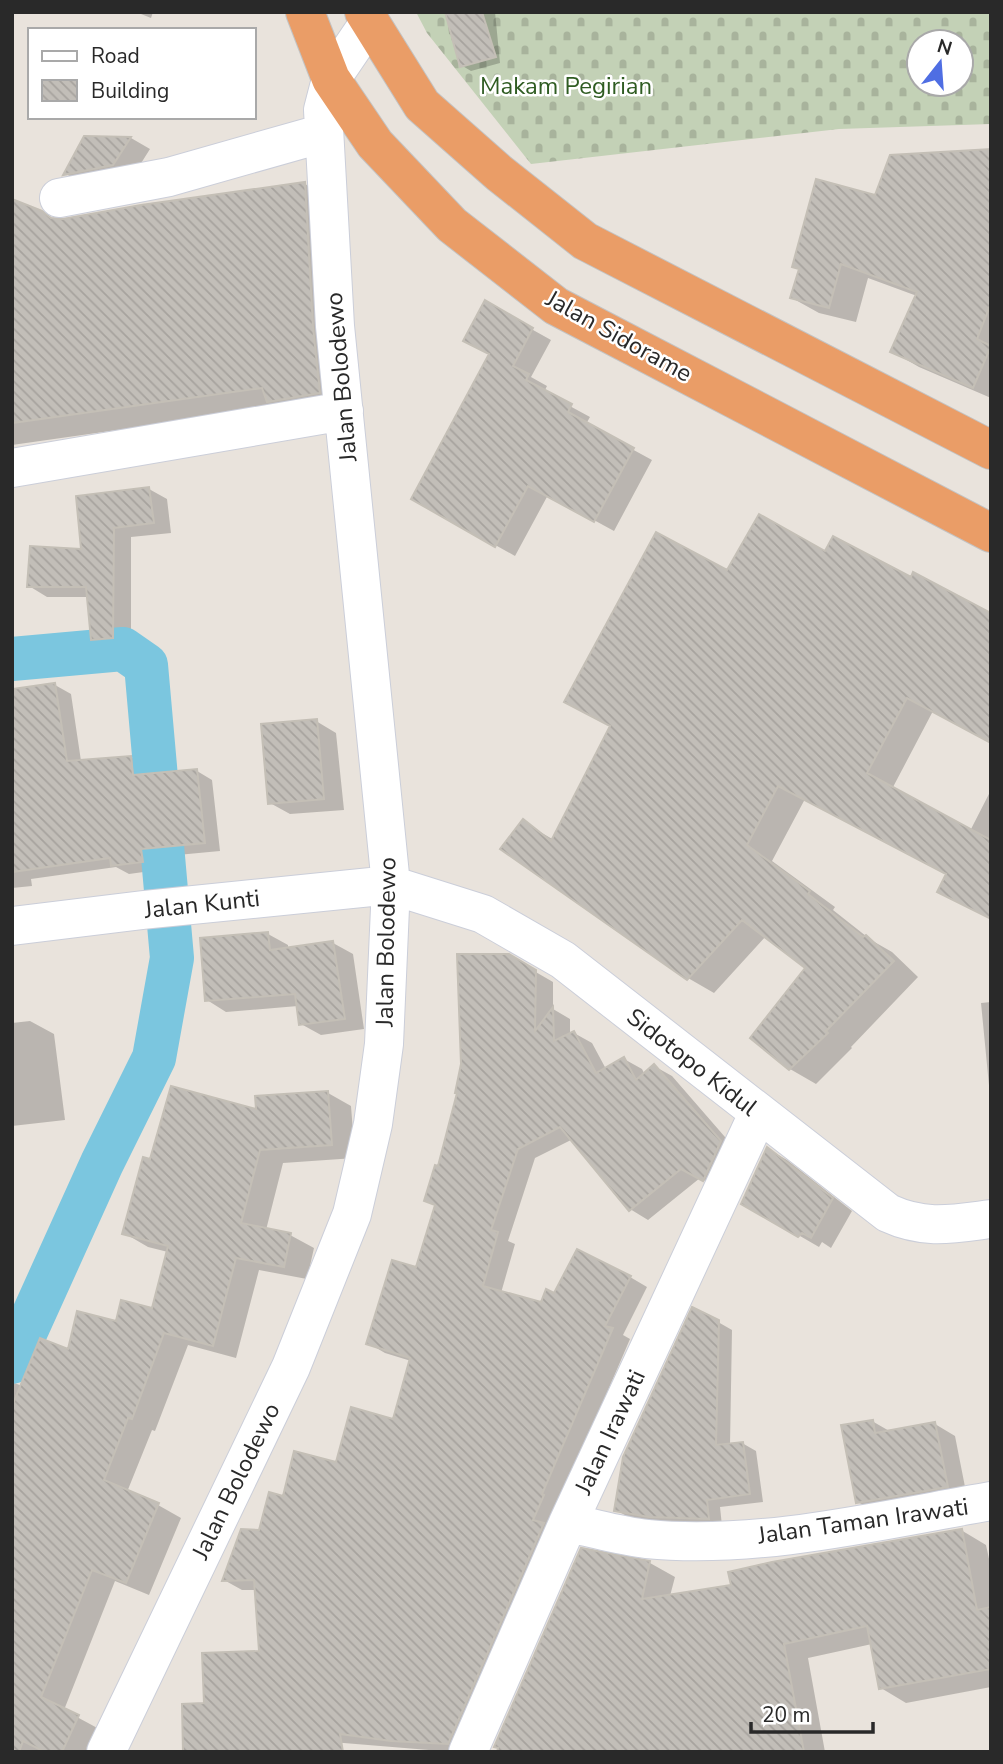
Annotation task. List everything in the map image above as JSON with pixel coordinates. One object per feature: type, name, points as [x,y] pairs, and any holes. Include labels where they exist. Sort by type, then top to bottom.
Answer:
[{"type":"highway","name":"Jalan Sidorame","points":[[305,12],[331,79],[375,144],[452,225],[556,306],[991,533]]},
{"type":"highway","points":[[366,18],[422,105],[499,173],[585,241],[991,450]]},
{"type":"street","points":[[331,79],[366,18]]},
{"type":"street","name":"Jalan Bolodewo","points":[[106,1752],[291,1367],[352,1214],[373,1124],[384,1044],[391,885],[335,326],[323,110],[331,79]]},
{"type":"street","points":[[59,198],[169,177],[324,132]]},
{"type":"street","points":[[12,468],[344,411]]},
{"type":"street","name":"Jalan Kunti","points":[[12,926],[391,885]]},
{"type":"street","name":"Sidotopo Kidul","points":[[391,885],[483,914],[563,960],[871,1201],[901,1219],[921,1225],[941,1226],[991,1219]]},
{"type":"street","name":"Jalan Irawati","points":[[468,1752],[568,1522],[758,1114]]},
{"type":"street","name":"Jalan Taman Irawati","points":[[568,1522],[645,1539],[694,1541],[798,1535],[991,1501]]},
{"type":"green space","name":"Makam Pegirian","points":[[416,12],[991,12],[991,124],[839,129],[531,164],[427,33]]},
{"type":"building","points":[[445,12],[482,12],[496,57],[460,67]]},
{"type":"building","points":[[84,136],[131,137],[113,165],[63,175]]},
{"type":"building","points":[[991,149],[991,303],[977,339],[991,346],[973,388],[890,352],[917,292],[841,264],[829,308],[790,298],[799,269],[792,267],[816,179],[875,195],[890,155]]},
{"type":"building","points":[[305,182],[313,327],[320,393],[267,402],[262,388],[12,423],[12,199],[42,211],[51,218],[63,219]]},
{"type":"building","points":[[485,300],[533,328],[513,366],[529,374],[526,380],[572,404],[568,412],[634,448],[594,522],[528,486],[495,547],[411,499],[489,354],[463,341]]},
{"type":"building","points":[[149,487],[154,523],[114,528],[113,638],[91,640],[86,587],[27,587],[30,546],[81,549],[76,496]]},
{"type":"building","points":[[759,514],[825,551],[833,536],[911,577],[913,572],[991,613],[991,743],[907,698],[867,773],[991,840],[991,919],[937,892],[946,874],[778,786],[747,845],[810,891],[808,894],[863,937],[866,935],[894,961],[826,1031],[828,1033],[789,1070],[750,1038],[805,968],[742,920],[687,980],[500,849],[523,819],[551,841],[610,726],[564,702],[656,532],[727,570]]},
{"type":"building","points":[[55,683],[67,761],[131,756],[133,775],[197,769],[205,843],[141,849],[143,862],[111,866],[110,858],[12,872],[12,689]]},
{"type":"building","points":[[317,719],[324,799],[268,804],[261,724]]},
{"type":"building","points":[[268,932],[270,950],[333,941],[345,1019],[299,1025],[295,994],[205,1001],[200,938]]},
{"type":"building","points":[[457,954],[509,954],[536,970],[535,1031],[553,1007],[554,1041],[574,1031],[596,1073],[624,1057],[636,1080],[654,1064],[721,1141],[703,1181],[681,1169],[629,1211],[560,1127],[518,1149],[491,1230],[498,1232],[483,1286],[541,1302],[546,1289],[554,1293],[577,1249],[631,1276],[605,1326],[613,1328],[542,1494],[544,1495],[533,1520],[544,1523],[448,1744],[391,1741],[340,1734],[343,1752],[183,1752],[182,1704],[204,1703],[202,1653],[259,1651],[254,1580],[222,1581],[241,1529],[259,1530],[269,1492],[283,1496],[294,1451],[336,1462],[351,1407],[393,1419],[410,1358],[366,1344],[392,1260],[416,1267],[435,1205],[424,1201],[435,1165],[438,1166],[457,1093],[461,1064]]},
{"type":"building","points":[[171,1086],[256,1109],[255,1096],[328,1091],[332,1145],[260,1150],[241,1223],[291,1233],[284,1267],[236,1258],[213,1346],[164,1333],[132,1419],[128,1418],[104,1480],[159,1503],[126,1583],[92,1570],[41,1697],[79,1715],[62,1752],[45,1752],[23,1741],[19,1752],[12,1752],[12,1406],[40,1338],[68,1349],[77,1311],[116,1321],[121,1300],[152,1308],[168,1246],[122,1234],[143,1157],[150,1159]]},
{"type":"building","points":[[767,1147],[833,1198],[811,1238],[802,1233],[798,1237],[741,1204]]},
{"type":"building","points":[[692,1307],[719,1320],[716,1445],[743,1442],[750,1494],[707,1500],[709,1519],[649,1517],[614,1511],[623,1457]]},
{"type":"building","points":[[873,1420],[875,1433],[935,1422],[948,1487],[856,1503],[841,1425]]},
{"type":"building","points":[[962,1529],[977,1610],[991,1607],[991,1669],[879,1689],[867,1626],[784,1644],[804,1752],[497,1752],[498,1748],[494,1747],[581,1548],[650,1561],[642,1599],[731,1585],[728,1572],[772,1562]]},
{"type":"waterway","points":[[12,659],[123,649],[146,665],[172,958],[154,1058],[102,1163],[12,1362]]}]
